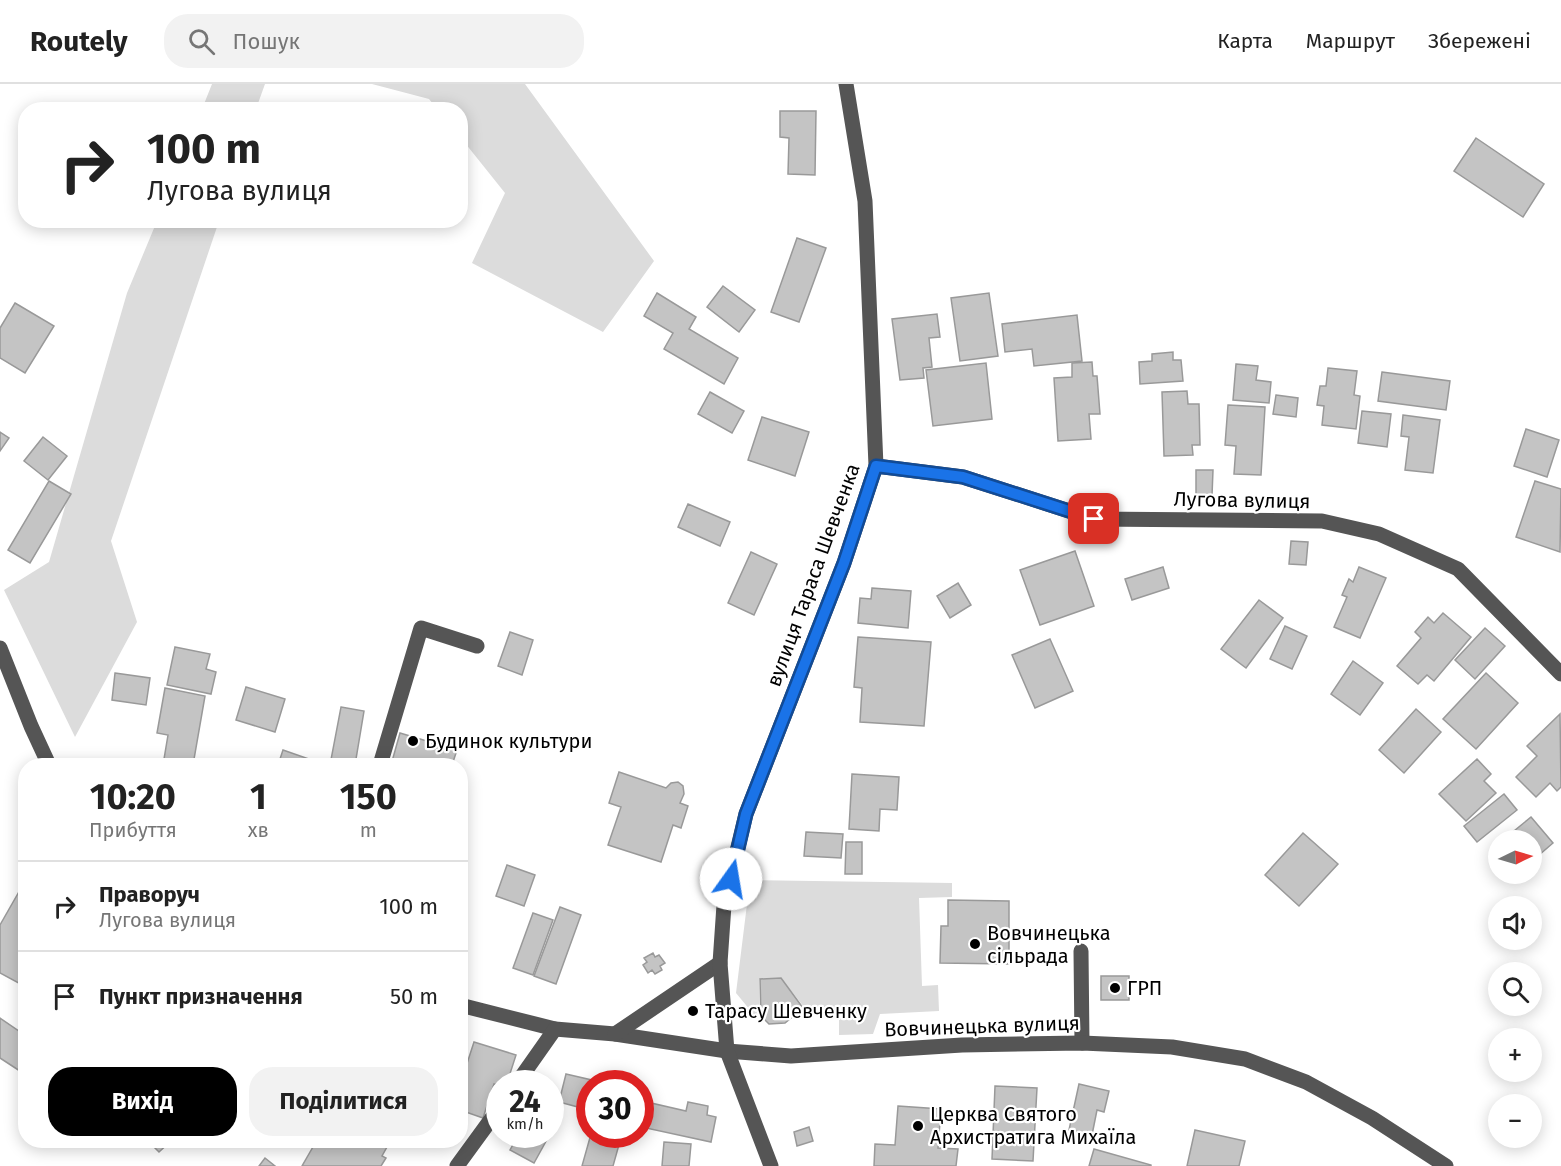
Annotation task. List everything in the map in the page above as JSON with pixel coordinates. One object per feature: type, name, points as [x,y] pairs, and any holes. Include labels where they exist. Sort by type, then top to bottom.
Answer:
[{"type":"street","name":"вулиця Тараса Шевченка","points":[[771,1166],[727,1051],[720,963],[724,905],[746,814],[844,563],[876,466],[865,201],[846,84]]},
{"type":"street","name":"Лугова вулиця","points":[[876,466],[963,477],[1094,519],[1322,521],[1379,534],[1458,569],[1561,674]]},
{"type":"street","points":[[382,758],[421,628],[477,646]]},
{"type":"street","points":[[0,648],[46,758]]},
{"type":"street","points":[[1081,951],[1082,1043]]},
{"type":"street","points":[[615,1034],[720,963]]},
{"type":"street","name":"Вовчинецька вулиця","points":[[468,1007],[555,1029],[615,1034],[727,1051],[791,1056],[963,1046],[1082,1043],[1172,1047],[1245,1059],[1306,1082],[1372,1118],[1446,1166]]},
{"type":"street","points":[[526,1070],[555,1029]]},
{"type":"street","points":[[458,1166],[486,1127]]},
{"type":"shaded area","points":[[212,84],[265,84],[259,102],[205,102]]},
{"type":"shaded area","points":[[372,84],[525,84],[654,261],[603,332],[472,263],[505,193],[468,147],[468,102],[431,102],[429,99]]},
{"type":"shaded area","points":[[154,228],[217,228],[111,541],[137,622],[75,737],[4,590],[49,562],[127,293]]},
{"type":"shaded area","points":[[750,880],[952,883],[952,897],[919,898],[922,986],[938,985],[939,1011],[880,1014],[873,1034],[839,1035],[839,1008],[804,1007],[781,978],[759,979],[760,1016],[755,1016],[736,993]]},
{"type":"building","points":[[780,111],[816,111],[815,175],[788,174],[789,138],[780,137]]},
{"type":"building","points":[[1476,138],[1544,184],[1523,217],[1454,171]]},
{"type":"building","points":[[797,238],[826,248],[799,322],[771,312]]},
{"type":"building","points":[[723,286],[755,310],[739,332],[707,307]]},
{"type":"building","points":[[657,293],[696,317],[689,329],[738,358],[724,384],[664,349],[673,333],[644,316]]},
{"type":"building","points":[[989,293],[998,356],[960,361],[951,298]]},
{"type":"building","points":[[15,303],[54,326],[25,373],[0,358],[0,328]]},
{"type":"building","points":[[937,314],[940,337],[929,338],[932,367],[923,368],[924,378],[900,380],[892,319]]},
{"type":"building","points":[[1077,315],[1082,361],[1034,366],[1032,349],[1005,352],[1002,324]]},
{"type":"building","points":[[1173,352],[1173,360],[1181,360],[1183,381],[1140,384],[1139,362],[1152,361],[1152,354]]},
{"type":"building","points":[[1092,362],[1093,376],[1097,376],[1100,414],[1089,414],[1091,439],[1058,441],[1054,378],[1072,377],[1072,363]]},
{"type":"building","points":[[986,363],[992,419],[933,426],[926,370]]},
{"type":"building","points":[[1236,364],[1258,366],[1256,380],[1271,382],[1269,403],[1233,400]]},
{"type":"building","points":[[1328,368],[1357,371],[1354,395],[1360,396],[1356,429],[1322,425],[1324,406],[1317,405],[1320,386],[1326,386]]},
{"type":"building","points":[[1382,372],[1450,381],[1446,410],[1378,401]]},
{"type":"building","points":[[1187,391],[1188,404],[1199,404],[1200,445],[1192,445],[1193,455],[1164,456],[1162,392]]},
{"type":"building","points":[[710,392],[744,411],[732,433],[698,414]]},
{"type":"building","points":[[1276,395],[1298,398],[1296,417],[1273,414]]},
{"type":"building","points":[[1228,405],[1265,407],[1261,475],[1234,474],[1236,446],[1225,445]]},
{"type":"building","points":[[1362,411],[1391,414],[1387,447],[1358,443]]},
{"type":"building","points":[[1403,415],[1440,420],[1433,473],[1405,470],[1409,437],[1401,436]]},
{"type":"building","points":[[762,417],[809,432],[795,476],[748,460]]},
{"type":"building","points":[[1526,429],[1559,440],[1547,477],[1514,466]]},
{"type":"building","points":[[0,432],[9,438],[0,451]]},
{"type":"building","points":[[43,437],[67,456],[48,480],[24,461]]},
{"type":"building","points":[[1196,470],[1213,470],[1212,496],[1196,495]]},
{"type":"building","points":[[49,481],[71,494],[30,563],[8,550]]},
{"type":"building","points":[[1535,481],[1561,489],[1560,552],[1516,537]]},
{"type":"building","points":[[688,504],[730,522],[720,546],[678,527]]},
{"type":"building","points":[[1291,541],[1308,542],[1306,565],[1289,564]]},
{"type":"building","points":[[1075,551],[1094,606],[1040,625],[1020,570]]},
{"type":"building","points":[[751,552],[777,564],[754,615],[728,603]]},
{"type":"building","points":[[1163,567],[1169,588],[1132,600],[1125,579]]},
{"type":"building","points":[[1359,567],[1386,578],[1360,638],[1334,627],[1347,597],[1342,595],[1349,579],[1353,582]]},
{"type":"building","points":[[958,583],[971,605],[950,618],[937,596]]},
{"type":"building","points":[[872,588],[911,591],[908,628],[858,623],[860,598],[871,599]]},
{"type":"building","points":[[1259,600],[1283,618],[1246,668],[1221,649]]},
{"type":"building","points":[[1443,613],[1471,637],[1434,681],[1427,675],[1418,684],[1397,666],[1421,638],[1415,632],[1428,617],[1434,623]]},
{"type":"building","points":[[1285,626],[1307,636],[1292,669],[1270,659]]},
{"type":"building","points":[[1485,628],[1505,646],[1475,679],[1455,660]]},
{"type":"building","points":[[510,632],[533,640],[522,675],[498,666]]},
{"type":"building","points":[[858,637],[931,642],[924,726],[860,722],[862,688],[854,687]]},
{"type":"building","points":[[1050,639],[1073,691],[1035,708],[1012,655]]},
{"type":"building","points":[[175,647],[210,654],[206,669],[216,672],[211,694],[167,685]]},
{"type":"building","points":[[1353,661],[1383,683],[1360,715],[1331,694]]},
{"type":"building","points":[[115,673],[150,678],[146,705],[112,700]]},
{"type":"building","points":[[1486,673],[1518,703],[1476,749],[1443,719]]},
{"type":"building","points":[[246,687],[285,699],[275,732],[236,720]]},
{"type":"building","points":[[165,688],[205,696],[194,758],[164,758],[168,735],[157,733]]},
{"type":"building","points":[[341,707],[364,711],[356,758],[331,758]]},
{"type":"building","points":[[1416,709],[1441,732],[1404,773],[1379,750]]},
{"type":"building","points":[[1560,714],[1561,787],[1557,791],[1550,783],[1536,797],[1516,777],[1537,756],[1527,746]]},
{"type":"building","name":"Будинок культури","points":[[400,733],[457,750],[454,758],[393,758]]},
{"type":"building","points":[[283,750],[306,758],[280,758]]},
{"type":"building","points":[[1477,759],[1491,774],[1484,781],[1496,793],[1466,821],[1439,794]]},
{"type":"building","points":[[619,772],[666,788],[671,783],[678,782],[683,786],[684,794],[680,803],[688,806],[681,828],[673,825],[661,862],[608,845],[621,807],[609,803]]},
{"type":"building","points":[[852,774],[899,777],[897,810],[880,809],[879,831],[849,829]]},
{"type":"building","points":[[1504,794],[1517,810],[1492,830],[1488,830],[1488,833],[1477,842],[1464,826]]},
{"type":"building","points":[[1531,817],[1542,830],[1515,830]]},
{"type":"building","points":[[1542,830],[1553,843],[1542,852]]},
{"type":"building","points":[[806,832],[843,834],[841,858],[804,856]]},
{"type":"building","points":[[1303,833],[1338,864],[1299,906],[1265,875]]},
{"type":"building","points":[[846,842],[862,842],[862,874],[845,874]]},
{"type":"building","points":[[507,865],[535,875],[524,906],[496,896]]},
{"type":"building","points":[[18,894],[18,983],[0,973],[0,925]]},
{"type":"building","name":"Вовчинецька сільрада","points":[[948,900],[1009,901],[1009,964],[940,963],[941,926],[948,926]]},
{"type":"building","points":[[560,907],[581,915],[556,984],[534,976]]},
{"type":"building","points":[[533,913],[553,920],[533,975],[513,968]]},
{"type":"building","points":[[653,953],[655,957],[659,955],[665,963],[660,966],[662,970],[655,974],[652,970],[648,973],[643,965],[647,962],[644,958]]},
{"type":"building","name":"ГРП","points":[[1101,976],[1129,976],[1129,1000],[1101,1000]]},
{"type":"building","points":[[781,978],[803,1008],[785,1023],[769,1024],[761,1016],[760,979]]},
{"type":"building","points":[[0,1018],[18,1030],[18,1070],[0,1058]]},
{"type":"building","points":[[474,1042],[516,1055],[511,1070],[486,1070],[486,1109],[483,1118],[468,1113],[468,1060]]},
{"type":"building","points":[[566,1074],[576,1076],[576,1106],[564,1103]]},
{"type":"building","points":[[1079,1084],[1109,1091],[1104,1112],[1097,1110],[1092,1135],[1069,1130]]},
{"type":"building","points":[[995,1086],[1037,1088],[1033,1161],[992,1159]]},
{"type":"building","points":[[688,1102],[708,1106],[707,1115],[716,1117],[711,1142],[654,1130],[654,1104],[686,1111]]},
{"type":"building","name":"Церква Святого Архистратига Михаїла","points":[[898,1106],[941,1109],[938,1148],[958,1149],[956,1166],[874,1166],[875,1144],[895,1145]]},
{"type":"building","points":[[809,1127],[813,1141],[797,1146],[794,1132]]},
{"type":"building","points":[[1195,1130],[1245,1141],[1239,1166],[1187,1166]]},
{"type":"building","points":[[664,1142],[691,1144],[689,1166],[662,1166]]},
{"type":"building","points":[[312,1148],[386,1148],[382,1156],[386,1158],[381,1166],[302,1166]]},
{"type":"building","points":[[511,1148],[542,1148],[534,1163],[510,1150]]},
{"type":"building","points":[[587,1148],[618,1148],[613,1166],[582,1166]]},
{"type":"building","points":[[1094,1149],[1151,1165],[1151,1166],[1089,1166]]},
{"type":"building","points":[[265,1158],[275,1166],[259,1166]]},
{"type":"place","name":"Будинок культури","points":[[413,741]]},
{"type":"place","name":"Вовчинецька сільрада","points":[[975,944]]},
{"type":"place","name":"ГРП","points":[[1115,988]]},
{"type":"place","name":"Тарасу Шевченку","points":[[693,1011]]},
{"type":"place","name":"Церква Святого Архистратига Михаїла","points":[[918,1126]]},
{"type":"route","points":[[731,879],[746,814],[844,563],[876,466],[963,477],[1094,519]]}]
